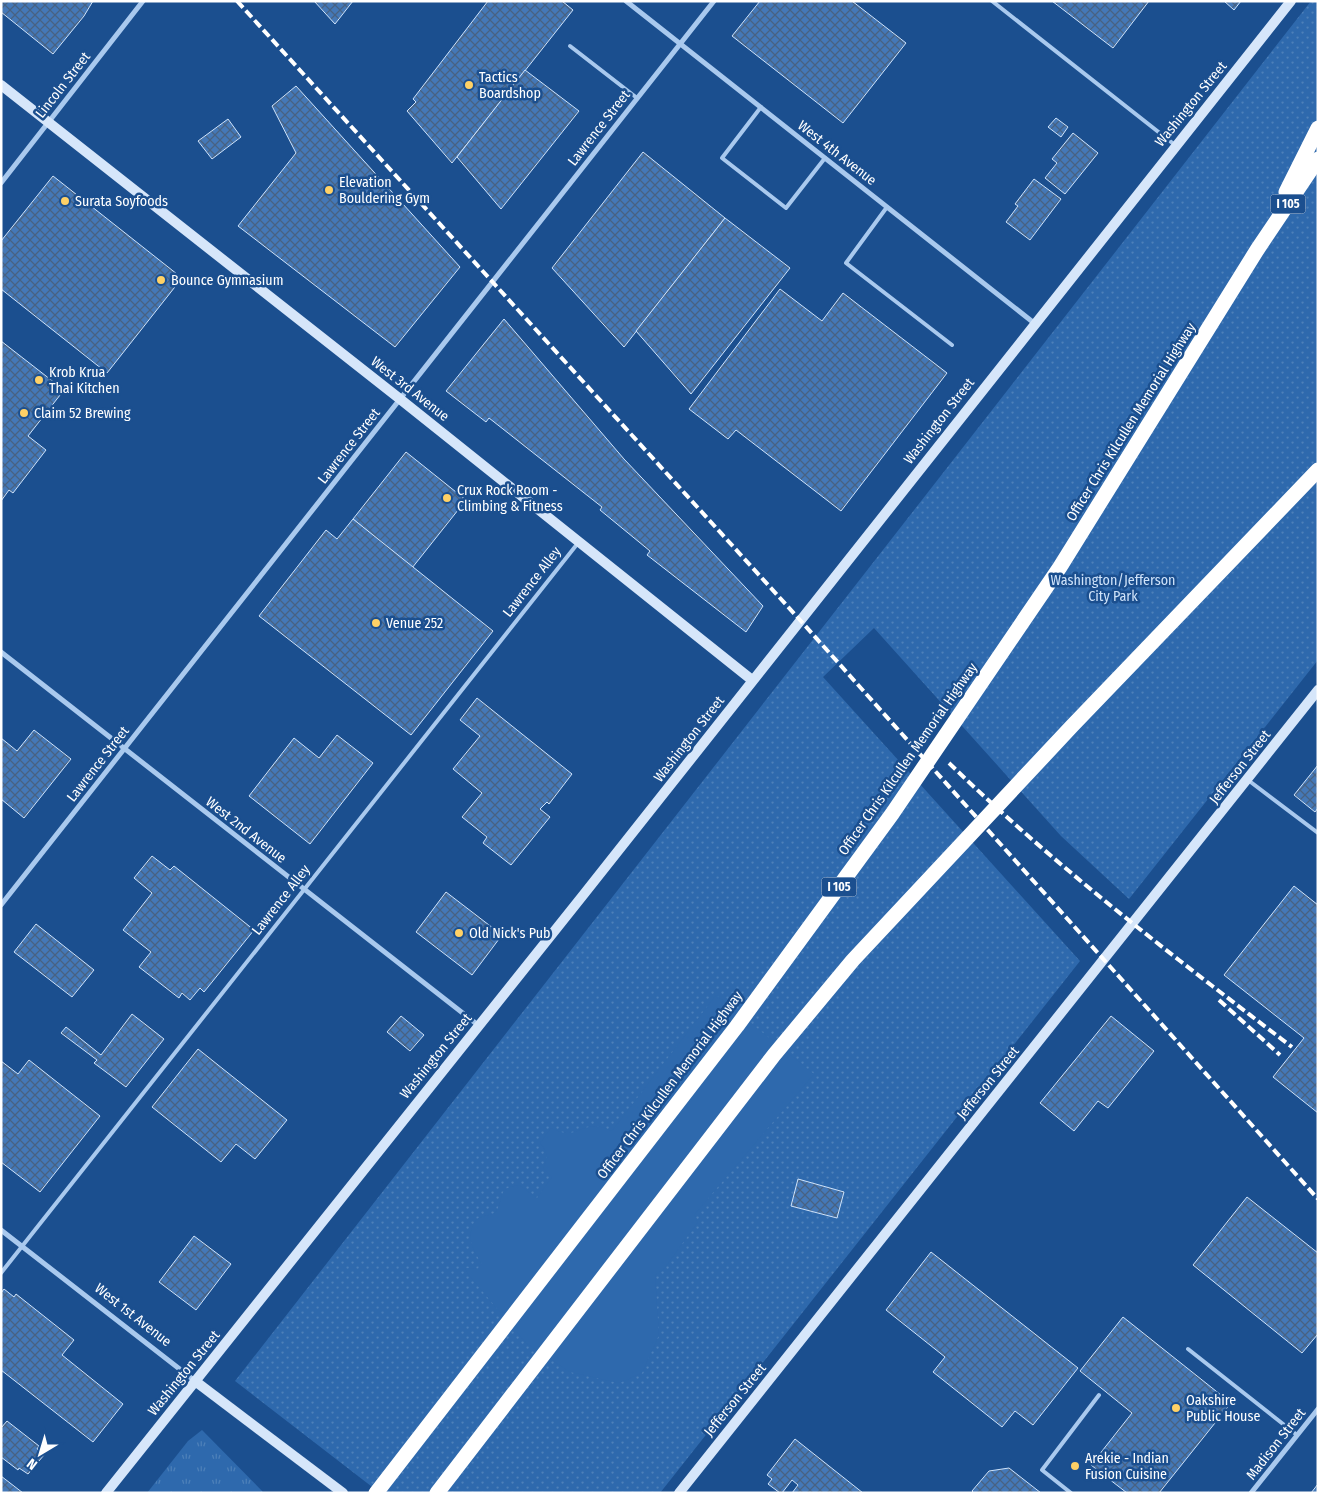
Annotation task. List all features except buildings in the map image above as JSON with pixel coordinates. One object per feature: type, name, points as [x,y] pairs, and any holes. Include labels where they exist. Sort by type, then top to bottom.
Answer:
[{"type":"highway","points":[[1257,250],[1318,128]]},
{"type":"highway","name":"Officer Chris Kilcullen Memorial Highway","points":[[376,1493],[736,1026],[892,814],[1060,567],[1257,250],[1318,159]]},
{"type":"highway","points":[[437,1493],[774,1054],[853,960],[1072,726],[1318,470]]},
{"type":"street","name":"Lincoln Street","points":[[1,183],[143,1]]},
{"type":"street","name":"West 4th Avenue","points":[[626,1],[1034,323]]},
{"type":"street","name":"Lawrence Street","points":[[1,905],[714,1]]},
{"type":"street","name":"Washington Street","points":[[106,1493],[584,894],[1034,323],[1291,1]]},
{"type":"street","name":"West 3rd Avenue","points":[[1,85],[400,399],[752,680]]},
{"type":"street","name":"West 2nd Avenue","points":[[1,652],[478,1025]]},
{"type":"street","name":"Jefferson Street","points":[[679,1493],[1318,690]]},
{"type":"street","name":"West 1st Avenue","points":[[1,1230],[343,1493]]},
{"type":"street","name":"Madison Street","points":[[1251,1493],[1318,1409]]},
{"type":"lane","points":[[992,1],[1176,145]]},
{"type":"lane","points":[[570,46],[637,98]]},
{"type":"lane","points":[[761,108],[722,158],[729,164],[786,208],[825,158]]},
{"type":"lane","points":[[887,207],[846,262],[952,345]]},
{"type":"lane","name":"Lawrence Alley","points":[[1,1272],[579,542]]},
{"type":"lane","points":[[1248,780],[1318,833]]},
{"type":"lane","points":[[1188,1349],[1297,1435]]},
{"type":"lane","points":[[1071,1493],[1042,1470],[1099,1396]]},
{"type":"green space","name":"Washington/Jefferson City Park","points":[[1311,1],[1318,1],[1318,660],[1129,899],[1061,836],[874,628],[823,677],[1080,961],[660,1493],[380,1493],[235,1381]]},
{"type":"green space","points":[[716,995],[814,1074],[694,1215],[698,1222],[663,1270],[655,1275],[659,1335],[642,1373],[619,1383],[570,1372],[526,1343],[468,1274],[465,1268],[477,1269],[482,1264],[471,1241],[471,1230],[478,1218],[495,1213],[503,1192],[511,1187],[519,1185],[537,1198],[552,1177],[543,1168],[546,1155],[545,1149],[540,1143],[551,1128],[566,1133],[596,1126],[612,1131]]},
{"type":"green space","points":[[202,1430],[264,1493],[147,1493],[188,1441]]},
{"type":"railway","points":[[237,1],[800,620],[1318,1199]]},
{"type":"railway","points":[[949,763],[1073,875],[1292,1047]]},
{"type":"railway","points":[[1219,1000],[1280,1055]]},
{"type":"place","name":"Tactics Boardshop","points":[[469,85]]},
{"type":"place","name":"Elevation Bouldering Gym","points":[[329,190]]},
{"type":"place","name":"Surata Soyfoods","points":[[65,201]]},
{"type":"place","name":"Bounce Gymnasium","points":[[161,280]]},
{"type":"place","name":"Krob Krua Thai Kitchen","points":[[39,380]]},
{"type":"place","name":"Claim 52 Brewing","points":[[24,413]]},
{"type":"place","name":"Crux Rock Room - Climbing & Fitness","points":[[447,498]]},
{"type":"place","name":"Venue 252","points":[[376,623]]},
{"type":"place","name":"Old Nick's Pub","points":[[459,933]]},
{"type":"place","name":"Oakshire Public House","points":[[1176,1408]]},
{"type":"place","name":"Arekie - Indian Fusion Cuisine","points":[[1075,1466]]}]
